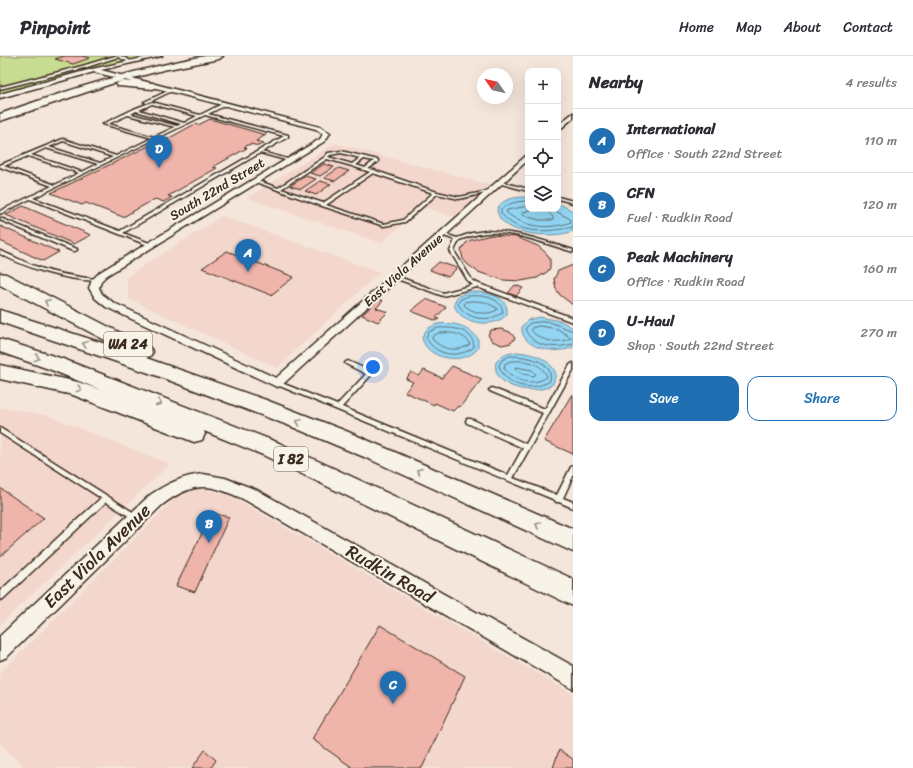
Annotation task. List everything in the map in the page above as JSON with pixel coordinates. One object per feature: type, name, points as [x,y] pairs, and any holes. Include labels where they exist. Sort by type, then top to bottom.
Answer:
[{"type":"highway","name":"WA 24","points":[[0,278],[156,359],[258,405]]},
{"type":"highway","name":"I 82","points":[[0,316],[96,347],[258,405],[436,478],[573,541]]},
{"type":"highway","name":"I 82","points":[[0,346],[64,367],[271,449],[573,593]]},
{"type":"highway","points":[[0,372],[78,388],[271,464],[492,567],[573,598]]},
{"type":"main road","points":[[0,112],[50,94],[200,56]]},
{"type":"main road","points":[[0,118],[117,76],[219,56]]},
{"type":"main road","points":[[155,69],[152,76],[153,80],[169,90]]},
{"type":"main road","points":[[87,88],[117,84],[153,86]]},
{"type":"street","points":[[0,96],[94,70],[159,56]]},
{"type":"street","name":"South 22nd Street","points":[[94,70],[322,129],[327,133],[323,140],[103,274],[97,280]]},
{"type":"street","points":[[561,126],[573,116]]},
{"type":"street","name":"East Viola Avenue","points":[[277,383],[525,159]]},
{"type":"street","points":[[97,280],[94,288],[98,296],[110,305],[277,383]]},
{"type":"street","name":"East Viola Avenue","points":[[0,650],[156,500],[171,488],[184,483],[204,479]]},
{"type":"street","name":"Rudkin Road","points":[[204,479],[220,481],[251,495],[573,678]]},
{"type":"lane","points":[[0,88],[118,56],[132,62]]},
{"type":"lane","points":[[169,90],[145,102],[200,116]]},
{"type":"lane","points":[[152,103],[105,124],[154,138]]},
{"type":"lane","points":[[0,213],[225,104]]},
{"type":"lane","points":[[136,110],[184,124]]},
{"type":"lane","points":[[128,114],[176,128]]},
{"type":"lane","points":[[120,233],[287,136],[205,114]]},
{"type":"lane","points":[[55,186],[1,166],[63,140],[116,157]]},
{"type":"lane","points":[[46,147],[100,164]]},
{"type":"lane","points":[[259,152],[289,160]]},
{"type":"lane","points":[[278,189],[326,158],[329,154],[341,152],[377,161],[366,169]]},
{"type":"lane","points":[[28,155],[81,173]]},
{"type":"lane","points":[[326,158],[374,171],[436,193],[459,198],[488,192]]},
{"type":"lane","points":[[354,165],[363,158]]},
{"type":"lane","points":[[323,205],[374,171]]},
{"type":"lane","points":[[255,181],[384,225],[404,221],[436,193]]},
{"type":"lane","points":[[499,182],[525,189]]},
{"type":"lane","points":[[30,198],[150,245]]},
{"type":"lane","points":[[561,199],[573,202]]},
{"type":"lane","points":[[0,219],[75,250]]},
{"type":"lane","points":[[441,234],[456,239],[487,231],[499,231],[573,251]]},
{"type":"lane","points":[[456,239],[453,244],[452,251],[470,281],[477,286],[573,320]]},
{"type":"lane","points":[[0,252],[47,273],[72,278],[97,280]]},
{"type":"lane","points":[[394,277],[443,295],[477,286]]},
{"type":"lane","points":[[338,408],[370,373],[348,363]]},
{"type":"lane","points":[[509,479],[573,365]]},
{"type":"lane","points":[[277,383],[573,505]]},
{"type":"lane","points":[[492,390],[547,412]]},
{"type":"lane","points":[[469,421],[527,447]]},
{"type":"lane","points":[[0,430],[137,518]]},
{"type":"lane","points":[[558,500],[573,469]]},
{"type":"lane","points":[[0,596],[106,498]]},
{"type":"shaded area","points":[[335,143],[498,187],[464,220],[422,207],[381,243],[247,198]]},
{"type":"shaded area","points":[[222,216],[380,272],[277,368],[129,299],[126,277]]},
{"type":"shaded area","points":[[0,407],[49,416],[170,464],[0,625]]},
{"type":"shaded area","points":[[200,487],[229,495],[573,694],[573,768],[25,768],[0,744],[0,673],[181,492]]},
{"type":"green space","points":[[0,56],[140,56],[143,57],[0,99]]},
{"type":"water","points":[[525,197],[525,212],[561,212],[561,205],[573,211],[573,231],[554,235],[542,235],[518,230],[508,225],[500,219],[497,210],[502,203],[514,198]]},
{"type":"water","points":[[467,292],[486,293],[499,298],[507,307],[507,314],[494,322],[486,323],[469,320],[457,311],[454,304],[457,297]]},
{"type":"water","points":[[540,317],[561,321],[573,328],[573,347],[549,350],[533,345],[527,340],[523,334],[522,326],[528,320]]},
{"type":"water","points":[[437,324],[455,324],[470,330],[478,339],[478,348],[472,354],[465,357],[456,358],[447,358],[430,351],[425,345],[422,337],[427,329]]},
{"type":"water","points":[[516,352],[534,355],[545,360],[556,374],[553,384],[546,388],[526,390],[507,384],[500,378],[496,371],[496,362],[503,355]]},
{"type":"building","points":[[65,56],[82,56],[90,58],[73,64],[55,59]]},
{"type":"building","points":[[210,119],[266,135],[256,141],[264,143],[259,146],[250,144],[244,147],[247,148],[213,167],[217,168],[168,196],[172,197],[164,202],[155,199],[123,217],[86,203],[82,205],[51,193],[159,141],[162,142],[195,124],[198,125]]},
{"type":"building","points":[[324,164],[334,167],[320,176],[310,173]]},
{"type":"building","points":[[339,168],[349,171],[335,181],[324,178]]},
{"type":"building","points":[[305,176],[316,179],[301,189],[290,186]]},
{"type":"building","points":[[320,181],[331,184],[316,195],[305,191]]},
{"type":"building","points":[[23,206],[91,235],[74,244],[6,215]]},
{"type":"building","points":[[0,226],[59,252],[43,261],[0,241]]},
{"type":"building","points":[[491,235],[516,237],[538,246],[550,259],[550,268],[547,272],[537,278],[521,281],[503,280],[478,272],[463,259],[461,250],[466,243],[471,240]]},
{"type":"building","points":[[227,251],[294,277],[271,295],[202,268]]},
{"type":"building","points":[[439,262],[457,268],[448,277],[430,270]]},
{"type":"building","points":[[573,265],[573,305],[560,295],[556,289],[554,279],[558,271]]},
{"type":"building","points":[[515,285],[523,288],[516,296],[508,293]]},
{"type":"building","points":[[379,299],[383,301],[376,308],[388,312],[378,322],[362,315]]},
{"type":"building","points":[[426,299],[446,307],[436,318],[439,319],[437,321],[411,311]]},
{"type":"building","points":[[501,329],[510,332],[515,338],[511,343],[502,345],[492,341],[488,335],[491,330]]},
{"type":"building","points":[[452,366],[482,379],[460,407],[458,406],[453,411],[435,403],[434,405],[405,392],[413,382],[406,379],[411,372],[419,376],[424,370],[442,378]]},
{"type":"building","points":[[572,394],[573,395],[573,454],[544,441]]},
{"type":"building","points":[[0,488],[44,518],[0,557]]},
{"type":"building","points":[[212,513],[229,517],[195,592],[176,586]]},
{"type":"building","points":[[380,625],[465,676],[422,768],[353,768],[312,739]]},
{"type":"building","points":[[205,750],[216,760],[211,768],[192,768]]},
{"type":"building","points":[[559,750],[573,759],[573,768],[553,768]]},
{"type":"place","name":"U-Haul","points":[[159,168]]},
{"type":"place","name":"International","points":[[248,272]]},
{"type":"place","name":"CFN","points":[[209,543]]},
{"type":"place","name":"Peak Machinery","points":[[393,704]]}]
